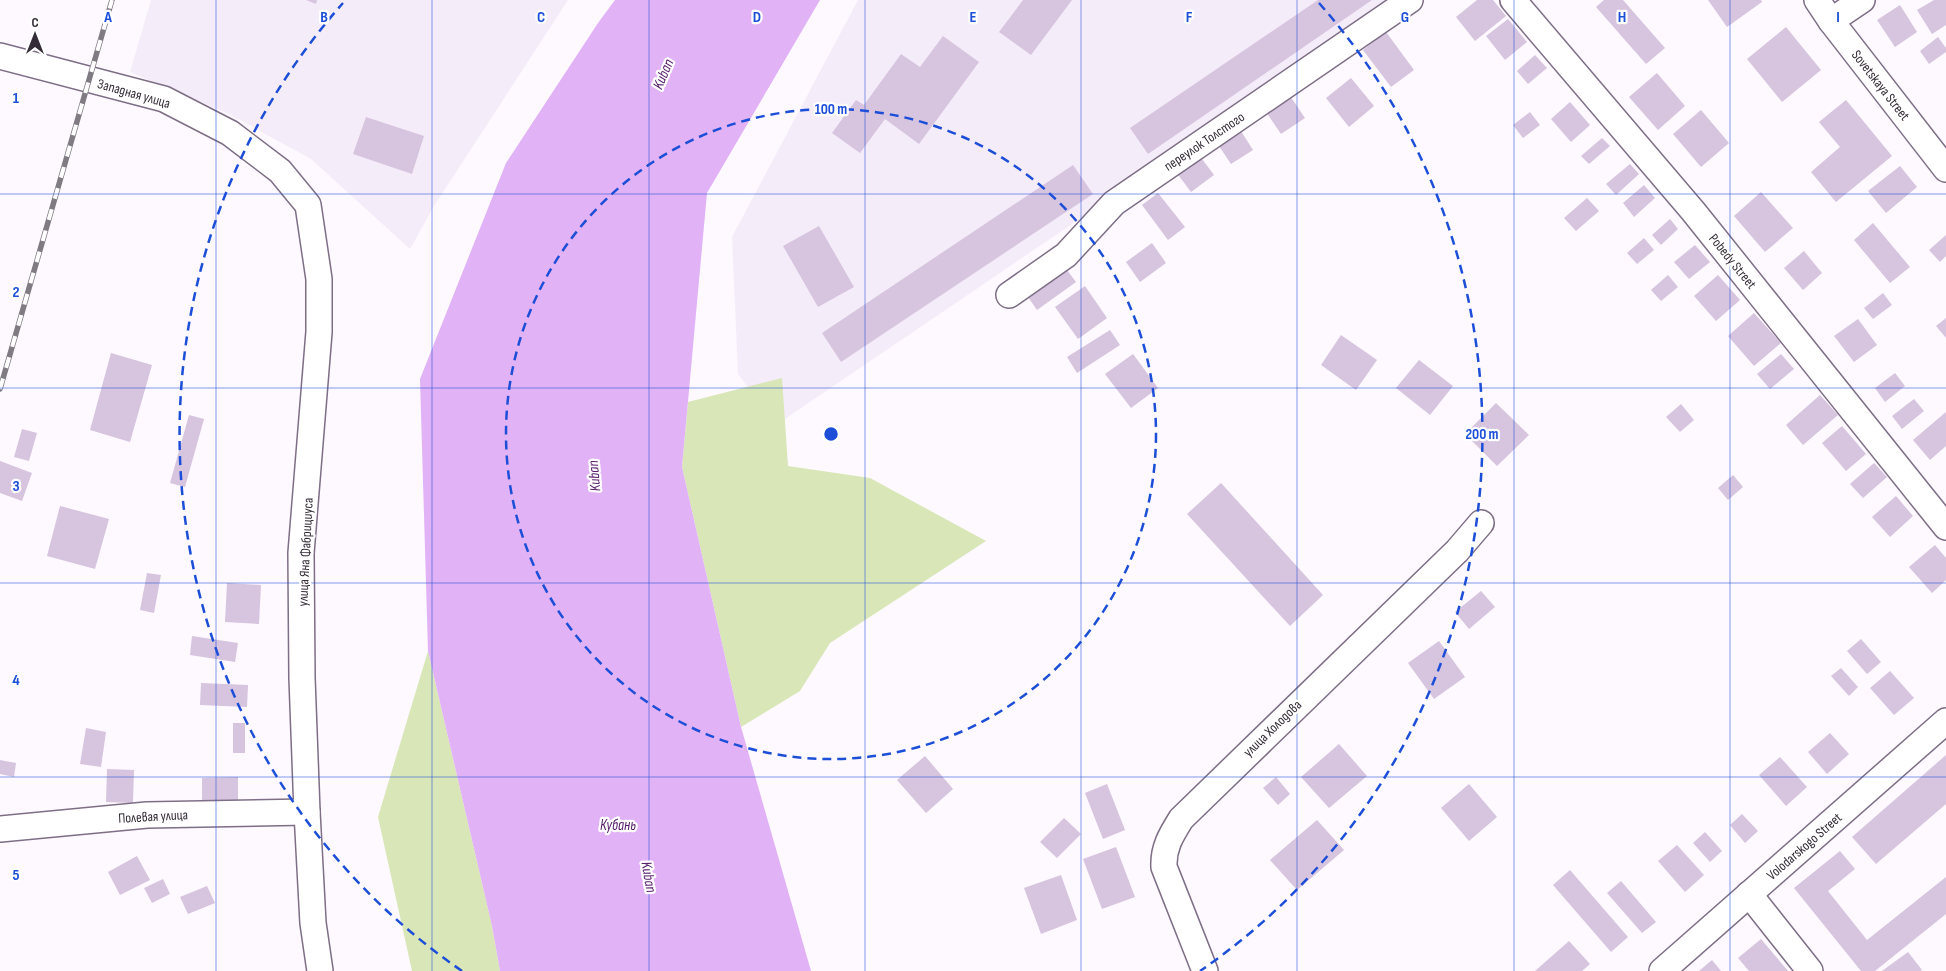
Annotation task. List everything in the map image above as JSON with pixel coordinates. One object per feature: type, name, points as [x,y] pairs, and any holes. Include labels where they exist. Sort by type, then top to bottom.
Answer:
[{"type":"street","name":"переулок Толстого","points":[[1009,295],[1066,255],[1114,203],[1410,0]]},
{"type":"street","name":"Pobedy Street","points":[[1514,0],[1693,211],[1946,527]]},
{"type":"street","name":"Sovetskaya Street","points":[[1817,0],[1831,21],[1946,169]]},
{"type":"street","points":[[1831,21],[1862,0]]},
{"type":"street","name":"Западная улица","points":[[0,56],[164,99],[230,132],[258,154]]},
{"type":"street","name":"улица Яна Фабрициуса","points":[[258,154],[280,171],[308,205],[319,279],[319,332],[302,553],[302,678],[313,923],[320,971]]},
{"type":"street","name":"улица Холодова","points":[[1205,971],[1164,867],[1167,842],[1181,819],[1457,550],[1481,523]]},
{"type":"street","name":"Volodarskogo Street","points":[[1662,971],[1946,721]]},
{"type":"street","name":"Полевая улица","points":[[0,829],[147,815],[307,812]]},
{"type":"street","points":[[1749,894],[1810,971]]},
{"type":"shaded area","points":[[151,0],[568,0],[434,206],[410,249],[311,159],[229,114],[130,72]]},
{"type":"shaded area","points":[[858,0],[1390,0],[1125,188],[776,425],[738,374],[732,237]]},
{"type":"green space","points":[[782,378],[788,466],[870,478],[986,541],[830,643],[800,691],[741,727],[682,467],[688,402]]},
{"type":"green space","points":[[428,651],[492,926],[500,971],[412,971],[378,817]]},
{"type":"water","name":"Кубань","points":[[615,0],[820,0],[707,193],[682,467],[741,727],[811,971],[500,971],[492,926],[428,651],[420,379],[506,163]]},
{"type":"building","points":[[306,0],[317,0],[316,4]]},
{"type":"building","points":[[1023,0],[1072,0],[1031,55],[999,32]]},
{"type":"building","points":[[1318,0],[1372,0],[1148,154],[1130,128]]},
{"type":"building","points":[[1477,0],[1493,0],[1506,16],[1475,41],[1456,17]]},
{"type":"building","points":[[1604,0],[1623,0],[1665,48],[1646,64],[1596,7]]},
{"type":"building","points":[[1708,0],[1761,0],[1762,2],[1727,27]]},
{"type":"building","points":[[1934,0],[1946,0],[1946,25],[1932,34],[1917,10]]},
{"type":"building","points":[[1900,5],[1917,32],[1895,47],[1877,20]]},
{"type":"building","points":[[1508,19],[1527,42],[1505,60],[1486,36]]},
{"type":"building","points":[[1786,27],[1821,70],[1782,102],[1747,59]]},
{"type":"building","points":[[1386,32],[1414,70],[1391,87],[1363,50]]},
{"type":"building","points":[[943,36],[979,62],[919,144],[885,119],[860,153],[832,133],[856,100],[864,105],[901,54],[920,67]]},
{"type":"building","points":[[1938,37],[1946,48],[1946,52],[1929,64],[1920,51]]},
{"type":"building","points":[[1535,55],[1547,68],[1528,84],[1517,71]]},
{"type":"building","points":[[1657,73],[1685,106],[1658,130],[1629,97]]},
{"type":"building","points":[[1351,78],[1374,106],[1349,127],[1326,98]]},
{"type":"building","points":[[1288,93],[1305,118],[1281,134],[1264,109]]},
{"type":"building","points":[[1846,100],[1892,156],[1836,202],[1811,172],[1840,147],[1819,122]]},
{"type":"building","points":[[1570,102],[1590,125],[1571,142],[1551,119]]},
{"type":"building","points":[[1701,110],[1729,143],[1701,167],[1673,134]]},
{"type":"building","points":[[1530,112],[1540,125],[1523,138],[1513,125]]},
{"type":"building","points":[[366,117],[424,136],[412,174],[353,154]]},
{"type":"building","points":[[1239,128],[1253,150],[1231,164],[1217,143]]},
{"type":"building","points":[[1602,138],[1610,146],[1589,164],[1581,156]]},
{"type":"building","points":[[1199,155],[1214,175],[1191,192],[1176,172]]},
{"type":"building","points":[[1630,164],[1639,174],[1616,195],[1606,184]]},
{"type":"building","points":[[1073,165],[1093,194],[841,362],[822,333]]},
{"type":"building","points":[[1900,166],[1917,187],[1886,213],[1868,191]]},
{"type":"building","points":[[1644,185],[1655,198],[1634,217],[1623,203]]},
{"type":"building","points":[[1761,192],[1793,228],[1765,252],[1734,216]]},
{"type":"building","points":[[1158,193],[1185,227],[1168,240],[1142,205]]},
{"type":"building","points":[[1587,198],[1599,211],[1576,231],[1564,218]]},
{"type":"building","points":[[1670,219],[1678,229],[1661,245],[1652,235]]},
{"type":"building","points":[[1873,223],[1910,267],[1890,283],[1854,240]]},
{"type":"building","points":[[819,226],[854,287],[818,307],[783,246]]},
{"type":"building","points":[[1946,235],[1946,256],[1940,262],[1929,250]]},
{"type":"building","points":[[1644,238],[1654,250],[1637,264],[1627,253]]},
{"type":"building","points":[[1152,243],[1166,263],[1140,282],[1126,262]]},
{"type":"building","points":[[1695,245],[1710,262],[1689,279],[1674,262]]},
{"type":"building","points":[[1804,251],[1822,273],[1803,290],[1784,268]]},
{"type":"building","points":[[1067,270],[1076,282],[1037,310],[1028,297]]},
{"type":"building","points":[[1668,275],[1678,287],[1661,301],[1651,290]]},
{"type":"building","points":[[1718,275],[1740,300],[1716,321],[1694,296]]},
{"type":"building","points":[[1085,286],[1107,318],[1078,339],[1055,307]]},
{"type":"building","points":[[1883,293],[1892,305],[1873,319],[1864,308]]},
{"type":"building","points":[[1754,313],[1781,343],[1754,366],[1728,336]]},
{"type":"building","points":[[1946,318],[1946,338],[1936,326]]},
{"type":"building","points":[[1858,319],[1877,345],[1854,362],[1834,336]]},
{"type":"building","points":[[1110,330],[1120,345],[1077,373],[1067,357]]},
{"type":"building","points":[[1341,335],[1377,360],[1356,390],[1321,365]]},
{"type":"building","points":[[111,353],[152,365],[130,442],[90,430]]},
{"type":"building","points":[[1133,354],[1158,388],[1131,408],[1105,374]]},
{"type":"building","points":[[1781,354],[1794,369],[1770,389],[1757,374]]},
{"type":"building","points":[[1419,360],[1453,386],[1430,415],[1396,388]]},
{"type":"building","points":[[1895,373],[1905,386],[1885,402],[1875,388]]},
{"type":"building","points":[[1820,395],[1838,415],[1803,445],[1786,425]]},
{"type":"building","points":[[1914,399],[1924,411],[1902,429],[1892,416]]},
{"type":"building","points":[[1496,403],[1529,435],[1497,466],[1465,434]]},
{"type":"building","points":[[1681,404],[1694,420],[1680,432],[1666,417]]},
{"type":"building","points":[[1946,412],[1946,446],[1930,460],[1913,440]]},
{"type":"building","points":[[189,415],[204,419],[185,487],[170,483]]},
{"type":"building","points":[[1842,426],[1866,454],[1846,471],[1822,443]]},
{"type":"building","points":[[22,429],[37,433],[29,461],[14,457]]},
{"type":"building","points":[[0,461],[32,473],[22,501],[0,493]]},
{"type":"building","points":[[1874,463],[1887,477],[1863,498],[1850,484]]},
{"type":"building","points":[[1733,475],[1743,487],[1728,500],[1718,488]]},
{"type":"building","points":[[1221,483],[1323,595],[1290,626],[1187,514]]},
{"type":"building","points":[[1896,496],[1913,516],[1890,537],[1872,517]]},
{"type":"building","points":[[60,506],[109,519],[95,569],[47,556]]},
{"type":"building","points":[[1935,545],[1946,558],[1946,580],[1932,593],[1909,567]]},
{"type":"building","points":[[147,573],[161,575],[154,613],[140,610]]},
{"type":"building","points":[[227,583],[261,585],[259,624],[225,622]]},
{"type":"building","points":[[1481,591],[1495,607],[1469,629],[1455,612]]},
{"type":"building","points":[[192,636],[238,643],[235,662],[190,655]]},
{"type":"building","points":[[1861,639],[1881,662],[1867,674],[1847,651]]},
{"type":"building","points":[[1439,641],[1465,677],[1434,699],[1408,663]]},
{"type":"building","points":[[1841,668],[1858,687],[1849,696],[1831,676]]},
{"type":"building","points":[[1890,671],[1914,698],[1894,715],[1870,688]]},
{"type":"building","points":[[201,683],[248,685],[247,707],[200,705]]},
{"type":"building","points":[[233,723],[245,723],[245,753],[233,753]]},
{"type":"building","points":[[86,728],[106,732],[101,767],[80,764]]},
{"type":"building","points":[[1830,733],[1849,754],[1827,774],[1808,752]]},
{"type":"building","points":[[1339,744],[1367,776],[1329,808],[1301,777]]},
{"type":"building","points":[[1946,755],[1946,804],[1876,864],[1852,837]]},
{"type":"building","points":[[925,756],[953,789],[926,813],[897,780]]},
{"type":"building","points":[[1780,757],[1807,787],[1786,806],[1759,775]]},
{"type":"building","points":[[0,760],[16,763],[14,777],[0,774]]},
{"type":"building","points":[[107,769],[134,770],[133,803],[106,802]]},
{"type":"building","points":[[238,777],[238,806],[202,806],[202,778]]},
{"type":"building","points":[[1276,777],[1290,794],[1278,805],[1263,788]]},
{"type":"building","points":[[1107,784],[1125,830],[1103,839],[1085,793]]},
{"type":"building","points":[[1469,784],[1497,817],[1469,841],[1441,808]]},
{"type":"building","points":[[1742,814],[1758,831],[1745,843],[1730,825]]},
{"type":"building","points":[[1064,818],[1081,834],[1057,858],[1040,842]]},
{"type":"building","points":[[1317,820],[1344,850],[1297,890],[1270,860]]},
{"type":"building","points":[[1705,832],[1722,851],[1710,862],[1693,843]]},
{"type":"building","points":[[1677,845],[1704,875],[1685,892],[1658,861]]},
{"type":"building","points":[[1116,847],[1135,897],[1102,909],[1083,859]]},
{"type":"building","points":[[1840,851],[1855,869],[1828,891],[1867,940],[1946,877],[1946,914],[1875,971],[1861,971],[1794,888]]},
{"type":"building","points":[[137,856],[150,880],[120,895],[108,872]]},
{"type":"building","points":[[1570,870],[1628,937],[1611,952],[1553,885]]},
{"type":"building","points":[[1061,875],[1077,920],[1041,934],[1024,888]]},
{"type":"building","points":[[163,879],[170,894],[152,903],[144,888]]},
{"type":"building","points":[[1621,881],[1656,922],[1642,933],[1607,893]]},
{"type":"building","points":[[207,886],[215,903],[188,914],[180,897]]},
{"type":"building","points":[[1761,939],[1788,971],[1749,971],[1738,958]]},
{"type":"building","points":[[1569,941],[1590,964],[1582,971],[1535,971]]},
{"type":"building","points":[[1908,952],[1922,970],[1882,971]]},
{"type":"building","points":[[1712,960],[1721,971],[1699,971]]},
{"type":"railway","points":[[0,389],[112,0]]},
{"type":"water label","name":"Kuban","points":[[663,74]]},
{"type":"water label","name":"Kuban","points":[[594,476]]},
{"type":"water label","name":"Kuban","points":[[649,877]]}]
